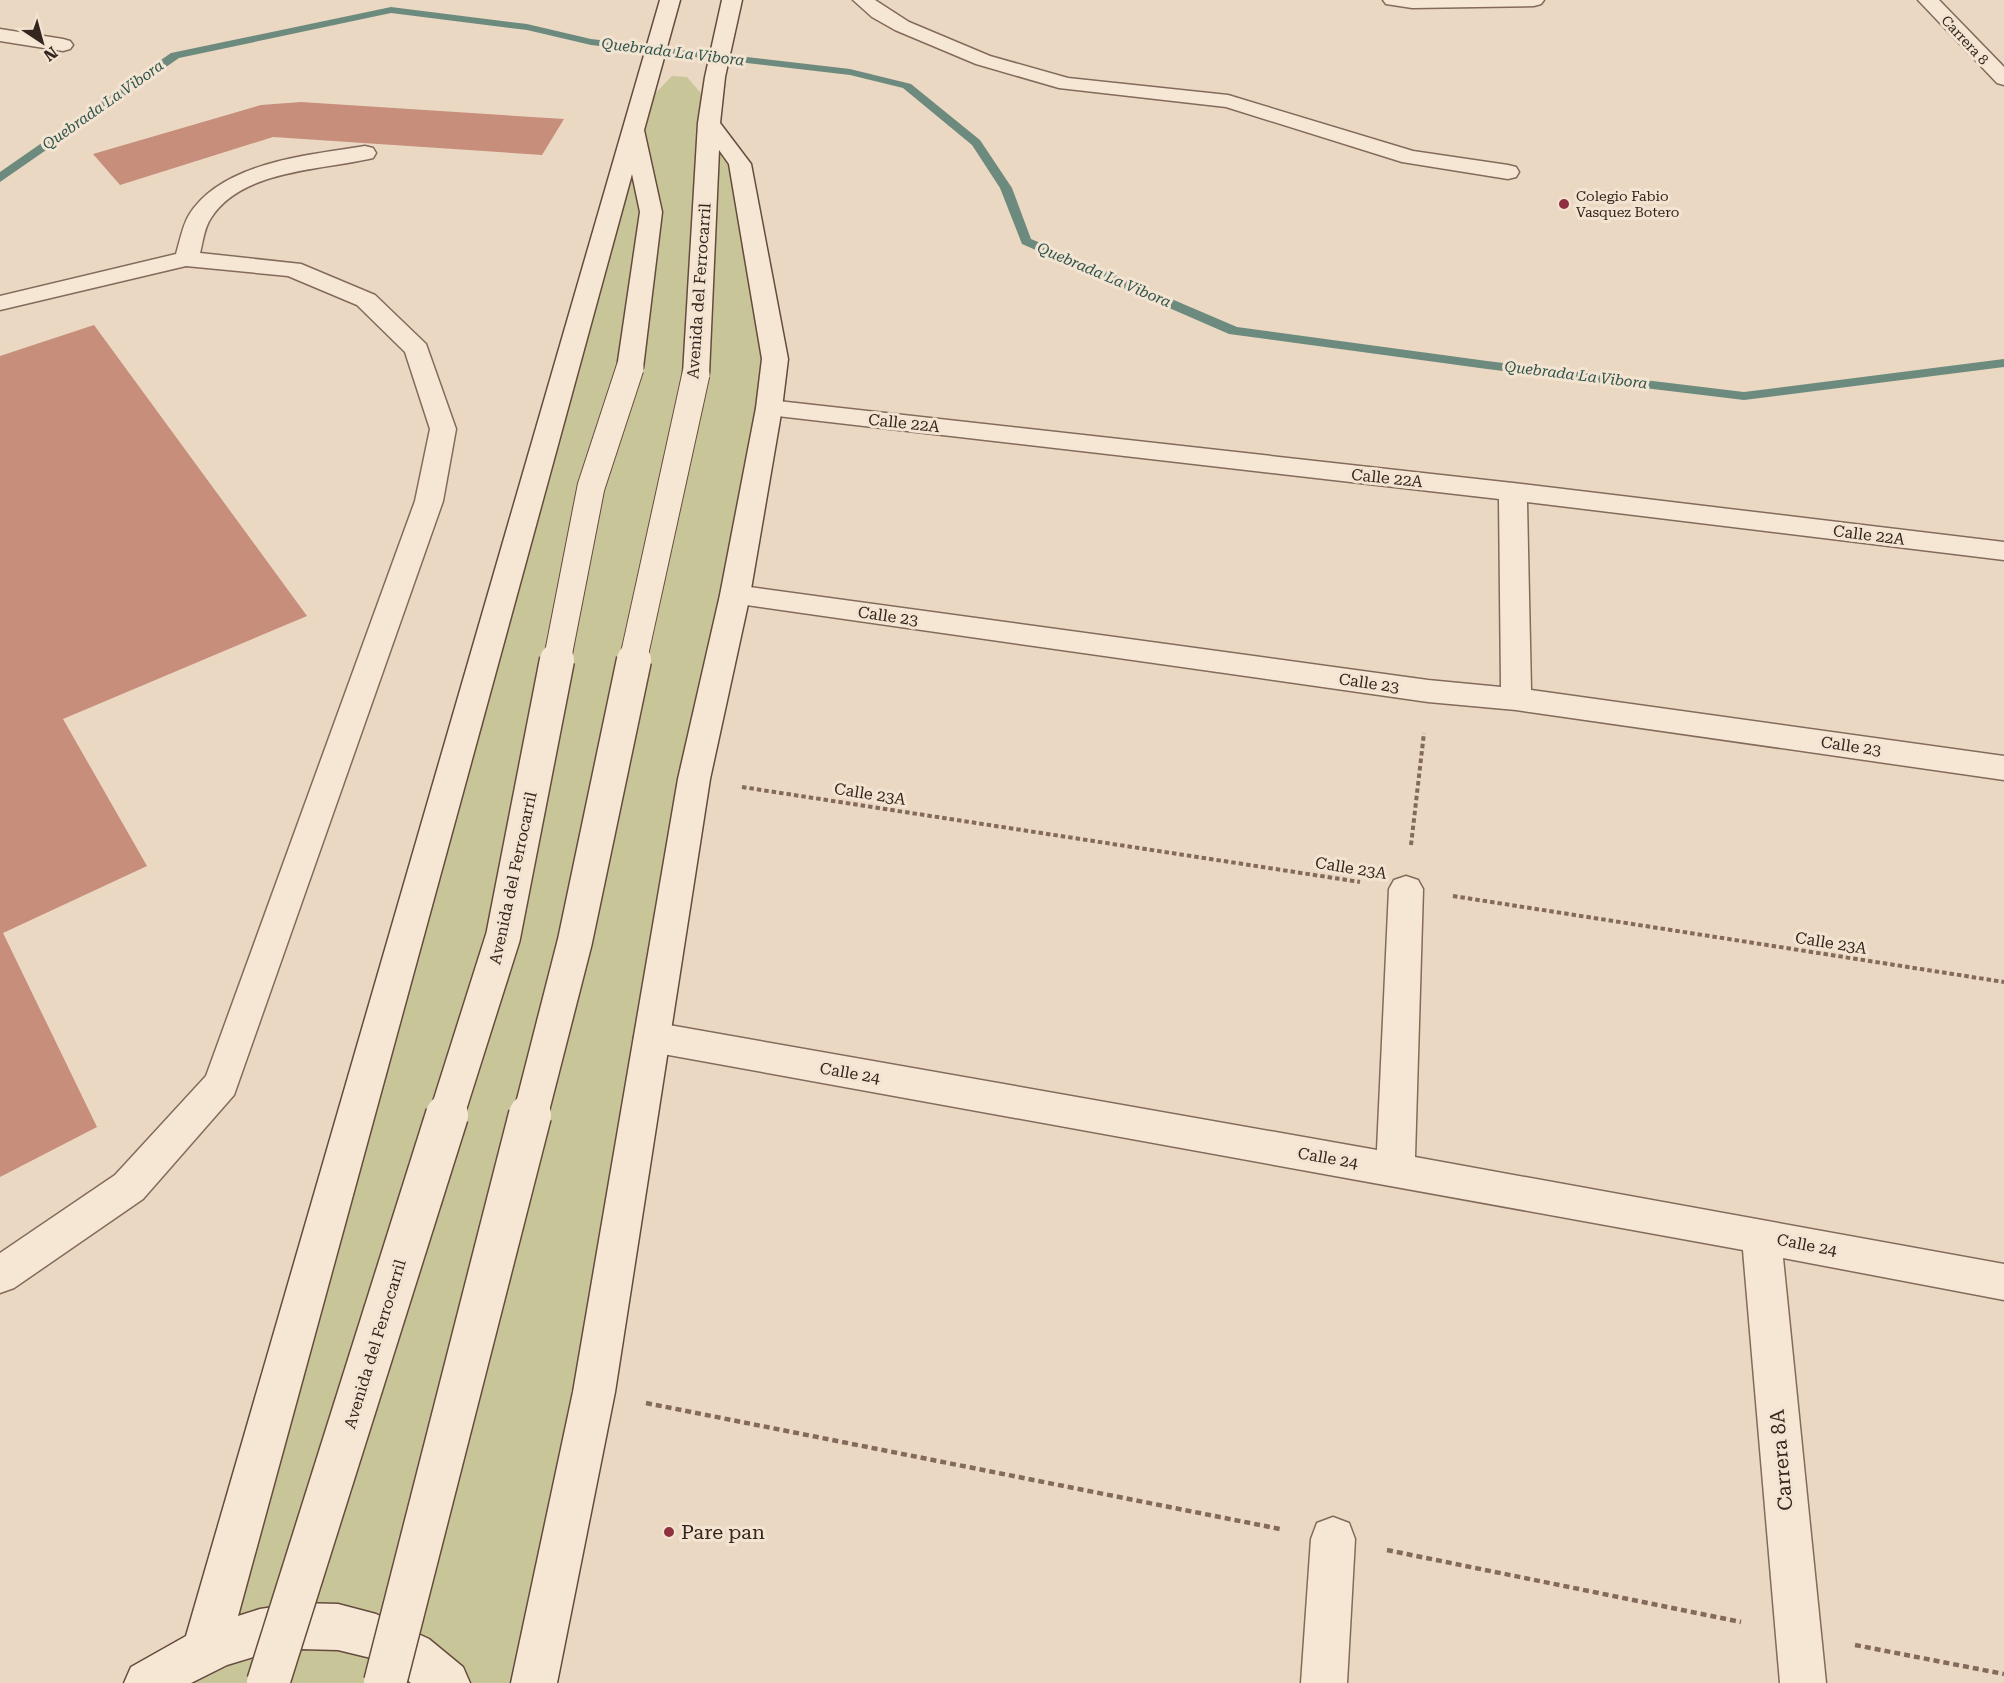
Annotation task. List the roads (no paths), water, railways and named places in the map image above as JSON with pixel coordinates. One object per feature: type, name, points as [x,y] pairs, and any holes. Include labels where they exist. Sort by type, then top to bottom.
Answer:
[{"type":"main road","points":[[205,1651],[670,0]]},
{"type":"main road","name":"Avenida del Ferrocarril","points":[[385,1683],[575,941],[659,537],[696,374],[709,123],[715,77],[732,0]]},
{"type":"main road","points":[[863,0],[879,13],[902,26],[983,60],[1066,84],[1228,101],[1410,157],[1508,172]]},
{"type":"main road","points":[[1393,0],[1412,2],[1534,0]]},
{"type":"main road","name":"Carrera 8","points":[[1928,0],[2003,79]]},
{"type":"main road","points":[[0,34],[63,45]]},
{"type":"main road","points":[[534,1683],[594,1392],[694,779],[735,595],[769,408],[775,359],[740,164],[709,123]]},
{"type":"main road","name":"Avenida del Ferrocarril","points":[[268,1683],[503,938],[591,487],[630,368],[651,212],[633,127]]},
{"type":"main road","points":[[186,259],[202,213],[237,183],[300,163],[365,153]]},
{"type":"main road","points":[[0,303],[186,259],[293,269],[366,300],[417,349],[443,429],[429,501],[221,1084],[129,1187],[0,1275]]},
{"type":"main road","name":"Calle 22A","points":[[769,408],[1513,492],[2004,551]]},
{"type":"main road","points":[[1513,492],[1516,699]]},
{"type":"main road","name":"Calle 23","points":[[735,595],[1428,691],[1516,699],[2004,768]]},
{"type":"main road","points":[[1395,1170],[1406,889]]},
{"type":"main road","name":"Calle 24","points":[[652,1037],[1761,1236],[2004,1282]]},
{"type":"main road","name":"Carrera 8A","points":[[1761,1236],[1803,1683]]},
{"type":"main road","points":[[1324,1683],[1333,1539]]},
{"type":"main road","points":[[147,1683],[205,1651],[253,1632],[302,1624],[348,1628],[390,1642],[427,1663],[447,1683]]},
{"type":"waterway","name":"Quebrada La Vibora","points":[[0,178],[175,55],[391,10],[527,27],[591,42],[850,72],[907,86],[976,143],[1006,188],[1026,241],[1234,331],[1744,396],[2004,363]]},
{"type":"place","name":"Colegio Fabio Vasquez Botero","points":[[1564,204]]},
{"type":"place","name":"Pare pan","points":[[669,1532]]}]
